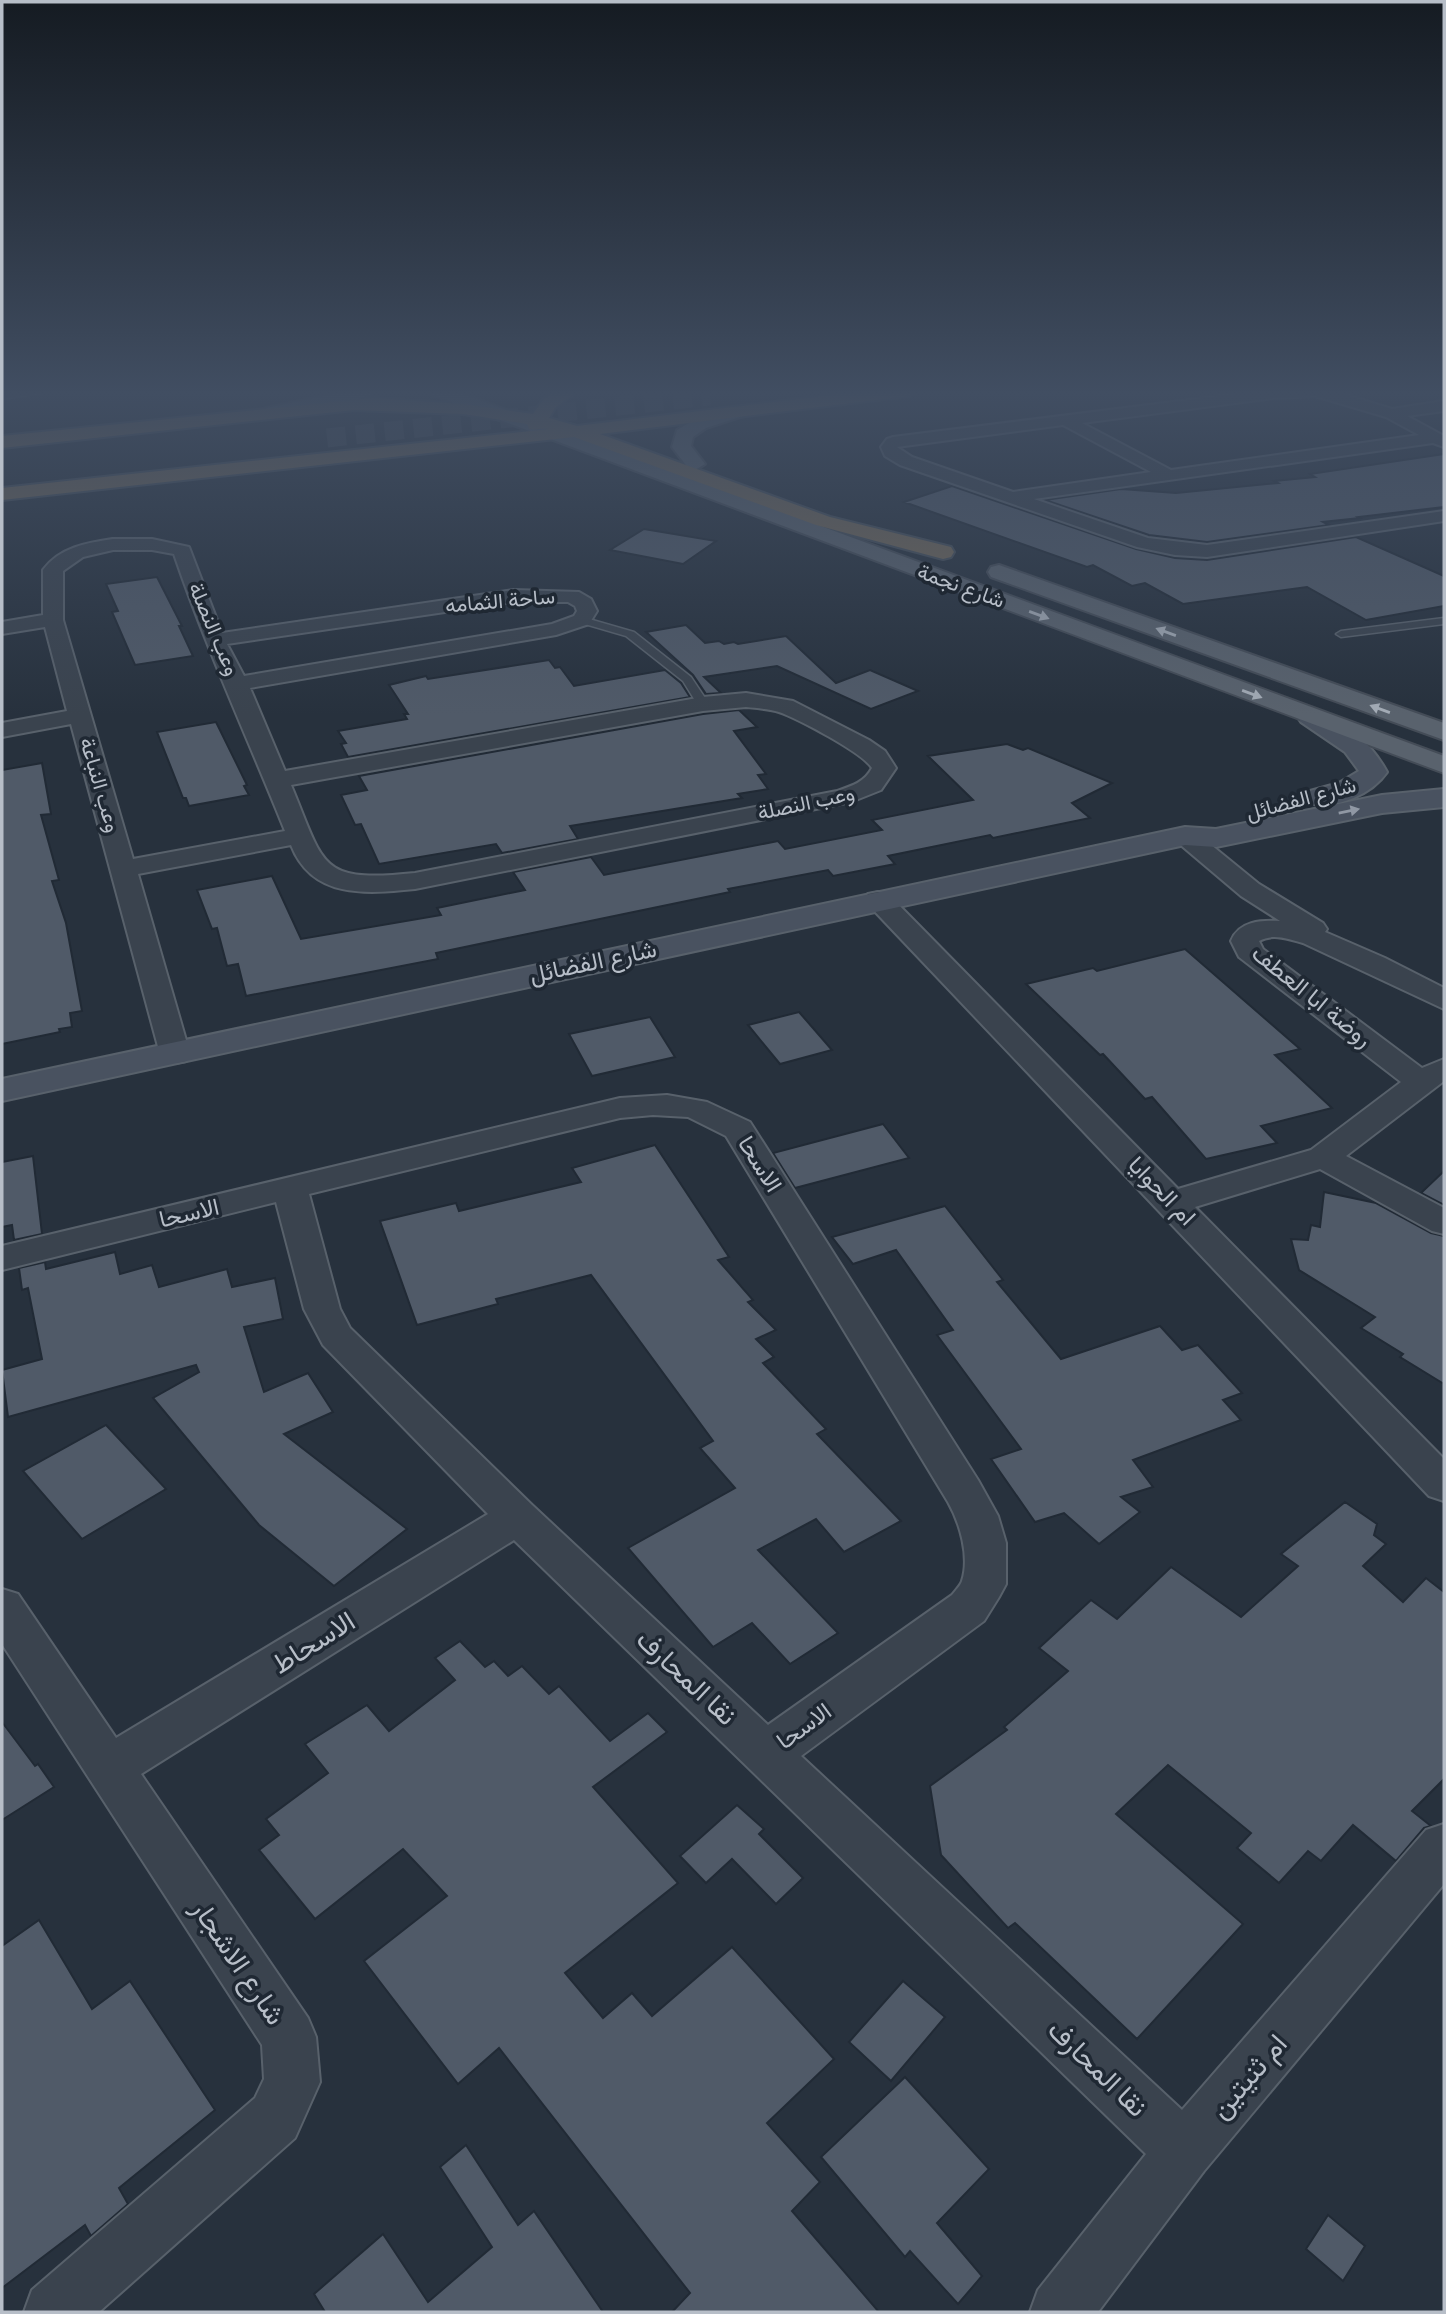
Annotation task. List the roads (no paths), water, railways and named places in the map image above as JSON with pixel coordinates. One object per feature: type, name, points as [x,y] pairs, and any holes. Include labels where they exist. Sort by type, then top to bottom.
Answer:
[{"type":"highway","points":[[757,499],[823,522],[943,552]]},
{"type":"main road","name":"شارع نجمة","points":[[725,499],[1444,765]]},
{"type":"main road","name":"شارع نجمة","points":[[794,499],[1444,733]]},
{"type":"street","points":[[1022,499],[1144,542],[1175,550],[1208,551],[1444,516]]},
{"type":"street","name":"وعب النصلة","points":[[103,547],[149,543],[183,551],[214,640],[237,684],[310,861],[322,874],[345,883],[374,885],[415,881],[842,797],[866,790],[879,780],[884,768],[877,756],[861,745],[785,706],[746,700],[703,704],[278,780]]},
{"type":"street","name":"وعب النباعة","points":[[103,547],[74,554],[57,563],[53,570],[53,620],[175,1054]]},
{"type":"street","name":"ساحة الثمامه","points":[[214,640],[545,594],[572,596],[584,603],[587,611],[582,620],[556,629],[237,684]]},
{"type":"street","points":[[2,628],[53,620]]},
{"type":"street","points":[[2,730],[80,716]]},
{"type":"street","name":"شارع الفضائل","points":[[1185,836],[1193,828],[1208,822],[1350,790],[1366,781],[1373,772],[1368,761],[1340,735],[1310,716]]},
{"type":"street","name":"شارع الفضائل","points":[[2,1090],[1185,836],[1216,838],[1382,804],[1444,799]]},
{"type":"street","points":[[124,869],[299,836]]},
{"type":"street","points":[[1185,836],[1250,890],[1302,921],[1333,944]]},
{"type":"street","name":"ام الحوايا","points":[[878,900],[1444,1485]]},
{"type":"street","name":"روضة ابا العطف","points":[[1173,1202],[1323,1157],[1432,1075],[1253,955],[1246,947],[1247,936],[1256,931],[1279,928],[1305,932],[1444,1000]]},
{"type":"street","name":"الاسحا","points":[[2,1258],[620,1108],[655,1103],[690,1106],[716,1114],[738,1129],[963,1491],[977,1516],[985,1543],[984,1584],[968,1608],[767,1753]]},
{"type":"street","points":[[1323,1157],[1444,1223]]},
{"type":"street","name":"نقا المحارف","points":[[290,1189],[322,1309],[337,1336],[517,1517],[1184,2151]]},
{"type":"street","name":"الاسحاط","points":[[109,1768],[517,1517]]},
{"type":"street","name":"شارع الاشجار","points":[[2,1607],[289,2037],[292,2082],[275,2118],[54,2312]]},
{"type":"street","name":"ام ثنيتين","points":[[1060,2312],[1184,2151],[1444,1847]]},
{"type":"lane","points":[[582,620],[630,634],[687,679],[703,704]]},
{"type":"lane","points":[[1341,634],[1444,621]]}]
